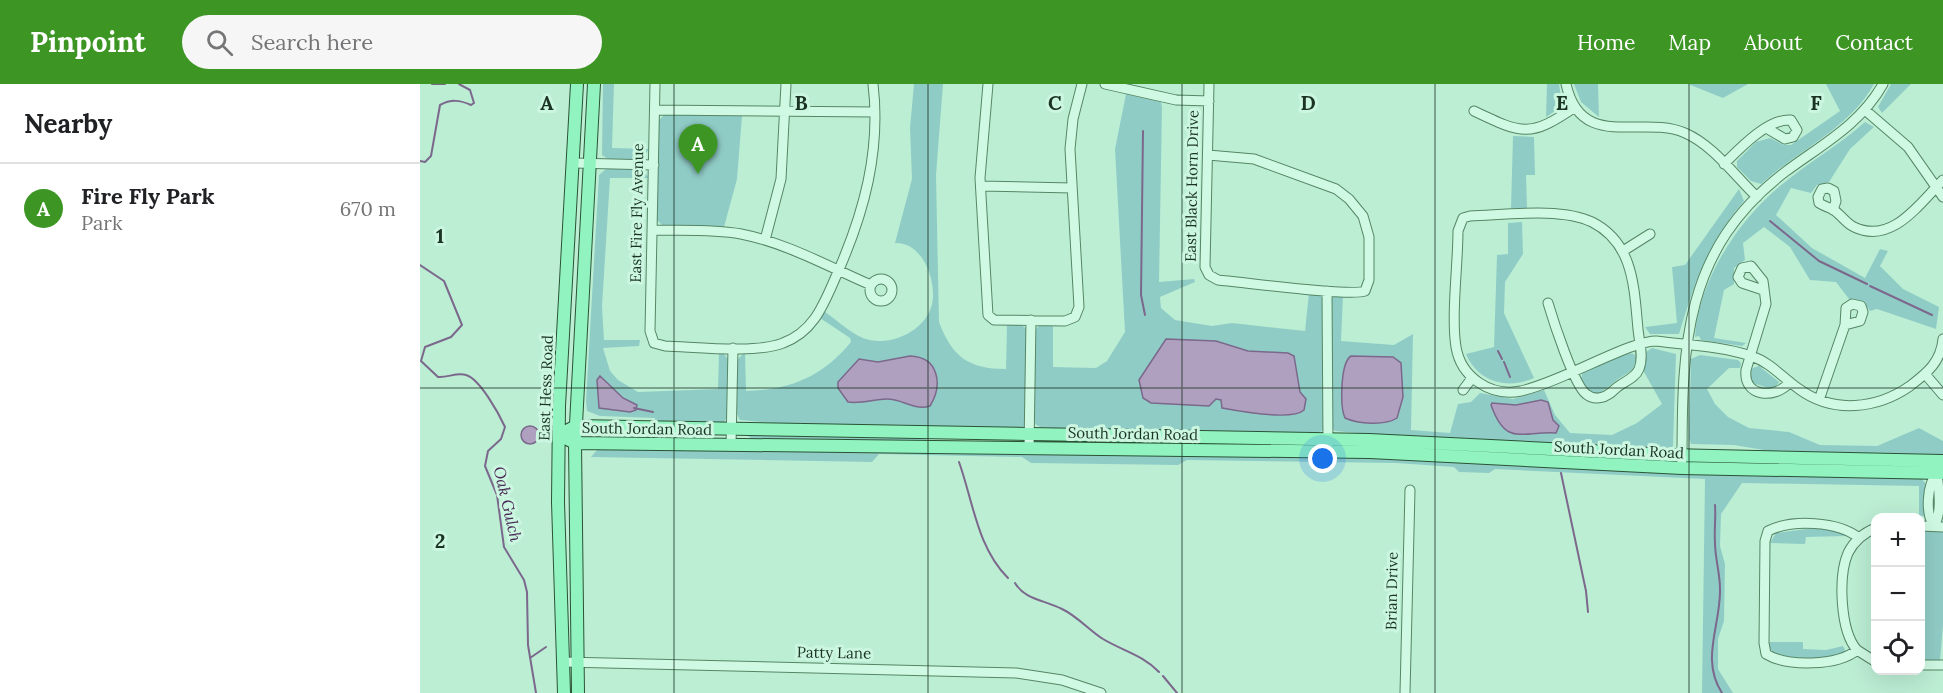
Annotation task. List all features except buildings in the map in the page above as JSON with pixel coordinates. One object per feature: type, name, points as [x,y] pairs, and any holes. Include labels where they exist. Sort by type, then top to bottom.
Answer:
[{"type":"main road","name":"East Hess Road","points":[[564,693],[558,512],[559,435],[577,84]]},
{"type":"main road","name":"East Hess Road","points":[[578,693],[575,443],[594,84]]},
{"type":"main road","name":"South Jordan Road","points":[[559,435],[576,426],[1029,435],[1682,455],[1940,467]]},
{"type":"main road","name":"South Jordan Road","points":[[559,435],[575,443],[731,446],[1029,448],[1328,445],[1682,468],[1940,467]]},
{"type":"street","name":"East Fire Fly Avenue","points":[[655,84],[651,346],[733,348]]},
{"type":"street","points":[[765,240],[781,179],[786,84]]},
{"type":"street","points":[[731,446],[733,348],[774,347],[799,335],[817,316],[857,224],[868,185],[875,112],[873,84]]},
{"type":"street","points":[[988,84],[981,186],[987,319],[1068,321],[1078,320],[1079,289],[1070,136],[1082,84]]},
{"type":"street","points":[[1105,84],[1167,99],[1209,101]]},
{"type":"street","name":"East Black Horn Drive","points":[[1208,155],[1254,159],[1336,189],[1349,199],[1363,216],[1369,237],[1367,293],[1206,278],[1209,84]]},
{"type":"street","points":[[1566,84],[1575,106],[1588,119],[1609,128],[1665,128],[1683,132],[1700,142],[1757,197]]},
{"type":"street","points":[[1682,468],[1685,345],[1695,301],[1712,260],[1735,222],[1757,197],[1784,173],[1849,126],[1865,110],[1882,84]]},
{"type":"street","points":[[1474,111],[1505,126],[1527,130],[1545,126],[1575,106]]},
{"type":"street","points":[[655,110],[875,112]]},
{"type":"street","points":[[1865,110],[1904,142],[1940,184],[1943,197]]},
{"type":"street","points":[[1724,164],[1753,135],[1768,129]]},
{"type":"street","points":[[574,162],[654,165]]},
{"type":"street","points":[[1833,210],[1847,224],[1857,229],[1889,234],[1940,184]]},
{"type":"street","points":[[981,186],[1072,188]]},
{"type":"street","points":[[1548,303],[1573,370],[1587,395],[1597,398],[1607,396],[1638,372],[1641,360],[1639,344],[1632,277],[1623,251],[1600,227],[1575,216],[1462,217],[1458,231],[1456,344],[1463,365],[1472,378],[1492,389],[1511,392],[1531,387],[1573,370],[1639,344],[1656,341],[1751,356],[1769,365],[1790,382],[1819,400],[1849,406],[1874,403],[1898,393],[1925,374],[1938,358],[1943,339]]},
{"type":"street","points":[[652,230],[726,232],[765,240],[871,285]]},
{"type":"street","points":[[1623,251],[1650,234]]},
{"type":"street","points":[[1763,290],[1766,312],[1745,375],[1753,388],[1773,395],[1790,382]]},
{"type":"street","points":[[1327,291],[1328,445]]},
{"type":"street","points":[[1029,448],[1031,320]]},
{"type":"street","points":[[1819,400],[1845,325]]},
{"type":"street","points":[[1925,374],[1943,395]]},
{"type":"street","points":[[1463,390],[1472,378]]},
{"type":"street","points":[[1938,526],[1940,467]]},
{"type":"street","name":"Brian Drive","points":[[1405,693],[1410,490]]},
{"type":"street","points":[[1857,650],[1845,658],[1824,663],[1764,656],[1765,541],[1767,530],[1809,524],[1834,525],[1859,538]]},
{"type":"street","points":[[1871,530],[1859,538],[1849,552],[1844,571],[1844,626],[1857,650],[1871,659]]},
{"type":"street","name":"Patty Lane","points":[[564,662],[1016,673],[1062,680],[1101,693]]},
{"type":"street","points":[[1925,665],[1943,665]]},
{"type":"shaded area","points":[[603,84],[614,84],[612,148],[649,149],[641,161],[609,160],[602,155]]},
{"type":"shaded area","points":[[914,84],[943,84],[936,175],[939,322],[950,344],[964,359],[982,367],[993,368],[1006,369],[1007,324],[1021,325],[1027,329],[1024,426],[1021,429],[818,427],[740,420],[736,412],[737,360],[745,352],[746,391],[777,388],[817,373],[851,342],[850,338],[820,318],[825,312],[863,338],[885,341],[908,334],[918,327],[931,308],[933,288],[924,261],[912,248],[895,243],[912,179],[910,128]]},
{"type":"shaded area","points":[[1547,84],[1559,84],[1561,104],[1546,117]]},
{"type":"shaded area","points":[[1574,84],[1598,84],[1599,117],[1581,102]]},
{"type":"shaded area","points":[[1688,84],[1748,84],[1723,98]]},
{"type":"shaded area","points":[[1826,84],[1874,84],[1851,114],[1822,138],[1761,184],[1751,181],[1737,167],[1737,161],[1756,142],[1770,138],[1784,145],[1791,145],[1840,111]]},
{"type":"shaded area","points":[[1891,84],[1911,84],[1882,113],[1878,107]]},
{"type":"shaded area","points":[[1126,94],[1161,102],[1162,107],[1159,282],[1194,279],[1195,282],[1160,297],[1161,308],[1175,320],[1212,326],[1232,323],[1305,331],[1309,293],[1320,295],[1323,299],[1324,429],[1319,433],[1106,432],[1040,427],[1035,424],[1035,330],[1039,326],[1053,326],[1053,367],[1096,368],[1107,361],[1125,332],[1115,149]]},
{"type":"shaded area","points":[[665,114],[742,116],[737,179],[724,227],[663,226],[657,220],[659,120]]},
{"type":"shaded area","points":[[1865,122],[1874,127],[1850,149],[1829,182],[1817,185],[1811,193],[1791,188],[1776,215],[1812,248],[1865,278],[1880,249],[1888,251],[1880,266],[1903,289],[1939,307],[1936,329],[1877,309],[1870,311],[1863,301],[1849,299],[1836,282],[1810,280],[1790,247],[1764,227],[1743,243],[1745,260],[1734,268],[1734,284],[1724,290],[1714,338],[1746,343],[1742,346],[1701,340],[1699,336],[1695,337],[1698,316],[1712,274],[1735,234],[1749,216],[1780,186]]},
{"type":"shaded area","points":[[1513,136],[1534,137],[1535,175],[1526,175],[1527,208],[1511,208]]},
{"type":"shaded area","points":[[607,168],[641,168],[649,178],[610,178],[602,306],[604,340],[640,340],[639,346],[603,348],[610,371],[618,380],[638,392],[718,389],[719,352],[722,352],[729,360],[728,416],[723,424],[687,424],[655,420],[655,418],[600,416],[587,411],[599,175]]},
{"type":"shaded area","points":[[1739,189],[1744,201],[1711,248],[1691,296],[1679,334],[1650,334],[1645,327],[1677,323],[1672,267],[1685,265]]},
{"type":"shaded area","points":[[1522,222],[1523,254],[1505,282],[1504,313],[1534,378],[1524,382],[1504,383],[1494,381],[1478,371],[1466,354],[1494,347],[1497,255],[1508,254],[1508,223]]},
{"type":"shaded area","points":[[1334,296],[1343,296],[1341,341],[1394,345],[1413,334],[1411,430],[1450,433],[1458,404],[1471,402],[1480,393],[1513,399],[1544,390],[1555,415],[1570,433],[1612,435],[1637,423],[1662,404],[1644,372],[1646,352],[1652,348],[1676,354],[1673,446],[1669,450],[1657,450],[1410,438],[1335,431],[1332,428],[1331,299]]},
{"type":"shaded area","points":[[1166,339],[1216,341],[1248,351],[1288,353],[1294,356],[1300,392],[1306,399],[1304,410],[1288,415],[1252,413],[1222,408],[1221,400],[1216,399],[1209,406],[1151,403],[1143,398],[1139,380]]},
{"type":"shaded area","points":[[1628,353],[1634,354],[1636,358],[1630,371],[1603,391],[1590,392],[1581,379],[1583,371]]},
{"type":"shaded area","points":[[1700,355],[1738,360],[1741,363],[1740,368],[1729,368],[1707,389],[1715,404],[1728,417],[1749,428],[1789,432],[1820,445],[1877,446],[1919,428],[1943,441],[1943,456],[1781,453],[1734,445],[1691,444],[1689,438],[1691,359]]},
{"type":"shaded area","points":[[910,356],[927,361],[936,374],[936,389],[930,406],[919,407],[887,399],[848,402],[838,388],[838,382],[859,359],[878,362]]},
{"type":"shaded area","points":[[1351,356],[1393,357],[1401,363],[1403,397],[1397,418],[1392,421],[1371,423],[1345,418],[1342,405],[1342,385],[1347,360]]},
{"type":"shaded area","points":[[1759,366],[1779,382],[1774,390],[1753,383],[1750,369]]},
{"type":"shaded area","points":[[600,376],[623,398],[637,405],[636,410],[630,412],[599,408],[597,380]]},
{"type":"shaded area","points":[[1541,400],[1548,402],[1553,420],[1559,426],[1556,433],[1516,434],[1509,432],[1497,418],[1491,405],[1492,403],[1516,405]]},
{"type":"shaded area","points":[[530,426],[536,429],[539,435],[536,441],[530,444],[524,441],[521,435],[524,429]]},
{"type":"shaded area","points":[[743,433],[949,437],[911,441],[754,440]]},
{"type":"shaded area","points":[[1040,439],[1247,443],[1211,446],[1046,443]]},
{"type":"shaded area","points":[[599,448],[1343,456],[1920,477],[1927,485],[1925,515],[1925,513],[1919,513],[1919,486],[1742,483],[1721,514],[1720,546],[1725,564],[1724,621],[1718,639],[1718,669],[1733,693],[1702,693],[1705,479],[1495,469],[1489,473],[1459,472],[1454,467],[1396,463],[1187,460],[1178,465],[1031,463],[1022,457],[879,454],[872,462],[591,457]]},
{"type":"shaded area","points":[[1806,529],[1832,529],[1848,536],[1806,537],[1805,544],[1770,543],[1776,533]]},
{"type":"shaded area","points":[[1925,531],[1943,531],[1943,625],[1940,660],[1925,660]]},
{"type":"shaded area","points":[[1769,642],[1803,642],[1803,649],[1826,650],[1843,646],[1846,652],[1819,658],[1786,656],[1770,650]]},
{"type":"waterway","name":"Oak Gulch","points":[[432,84],[445,84]]},
{"type":"waterway","name":"Oak Gulch","points":[[420,161],[425,162],[431,156],[440,105],[452,101],[471,105],[474,103],[470,90],[459,84]]},
{"type":"waterway","points":[[1143,131],[1141,295],[1145,315]]},
{"type":"waterway","points":[[1770,221],[1819,261],[1867,284]]},
{"type":"waterway","name":"Oak Gulch","points":[[420,265],[444,281],[462,325],[451,337],[425,347],[421,361],[438,377],[463,374],[471,378],[488,398],[505,427],[501,439],[488,451],[485,466],[497,495],[504,547],[524,580],[527,592],[528,645],[536,693]]},
{"type":"waterway","points":[[1870,286],[1932,315]]},
{"type":"waterway","points":[[1498,351],[1502,359]]},
{"type":"waterway","points":[[1504,362],[1510,377]]},
{"type":"waterway","points":[[634,408],[653,412]]},
{"type":"waterway","points":[[959,462],[983,538],[989,552],[1008,578]]},
{"type":"waterway","points":[[1561,473],[1586,591],[1588,612]]},
{"type":"waterway","points":[[1715,505],[1715,549],[1720,589],[1712,655],[1716,680],[1722,693]]},
{"type":"waterway","points":[[1015,583],[1024,593],[1067,612],[1103,639],[1140,657],[1159,672]]},
{"type":"waterway","points":[[530,658],[546,647]]},
{"type":"waterway","points":[[1163,676],[1177,693]]},
{"type":"place","name":"Fire Fly Park","points":[[698,174]]}]
